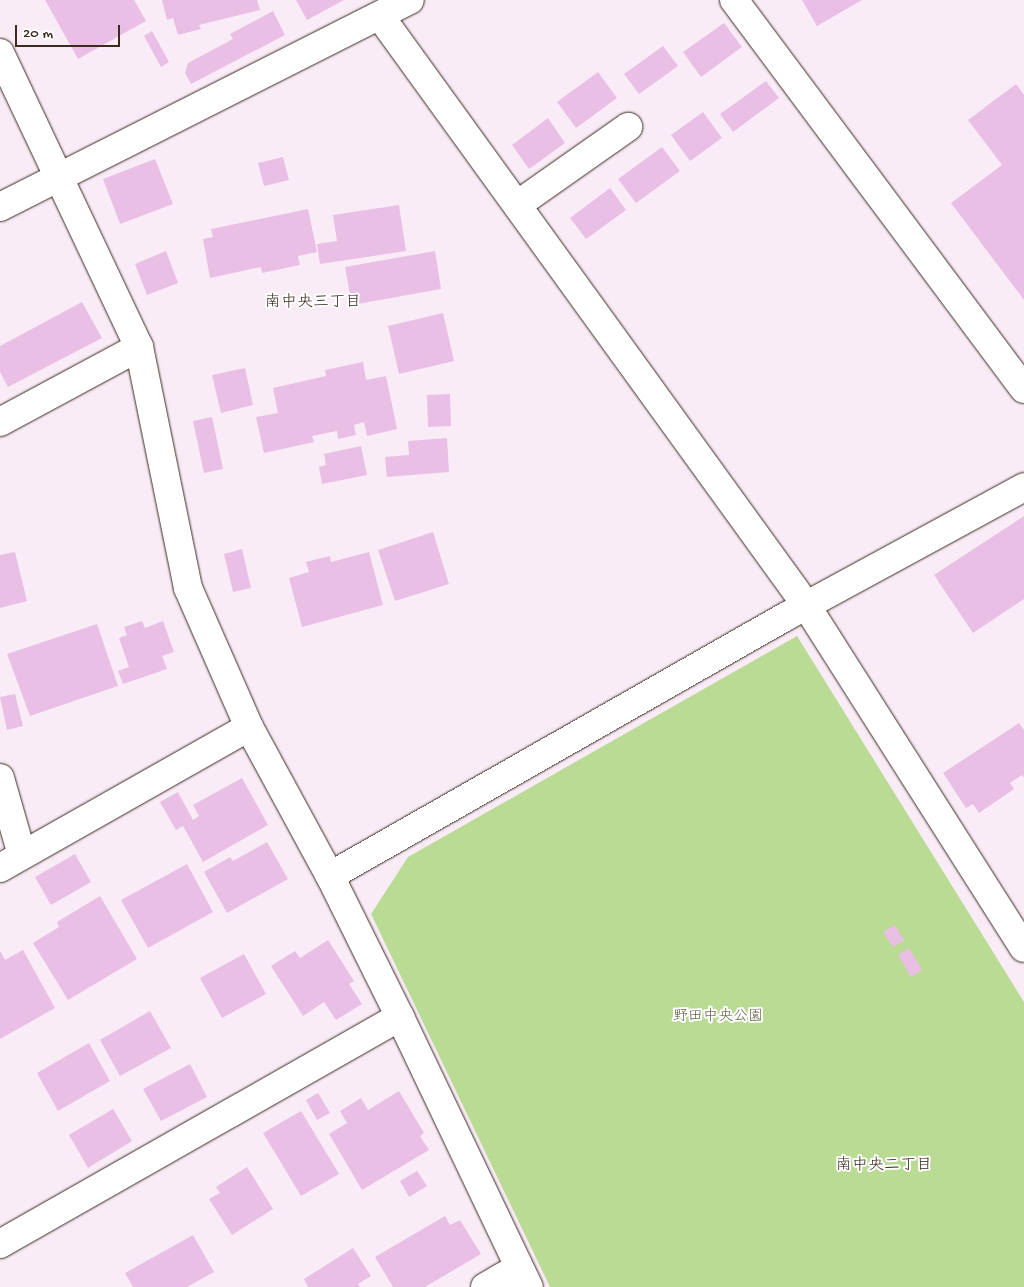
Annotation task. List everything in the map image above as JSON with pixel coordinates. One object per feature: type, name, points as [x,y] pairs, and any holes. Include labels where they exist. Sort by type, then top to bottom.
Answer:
[{"type":"street","points":[[0,207],[410,0]]},
{"type":"street","points":[[734,0],[1024,390]]},
{"type":"street","points":[[380,16],[806,606],[1024,948]]},
{"type":"street","points":[[0,53],[139,347],[188,588],[249,727],[330,876],[400,1017],[524,1277],[485,1287]]},
{"type":"street","points":[[517,205],[628,127]]},
{"type":"street","points":[[0,422],[139,347]]},
{"type":"street","points":[[330,876],[806,606],[1024,487]]},
{"type":"street","points":[[0,778],[11,861],[249,727]]},
{"type":"street","points":[[0,1244],[400,1017]]},
{"type":"green space","name":"野田中央公園","points":[[797,636],[1024,1002],[1024,1287],[550,1287],[371,914],[408,857]]},
{"type":"building","points":[[45,0],[134,0],[146,21],[78,59]]},
{"type":"building","points":[[162,0],[257,0],[260,10],[199,25],[201,29],[178,35],[173,18],[167,20]]},
{"type":"building","points":[[296,0],[344,0],[307,20]]},
{"type":"building","points":[[802,0],[862,0],[817,26]]},
{"type":"building","points":[[273,11],[285,35],[191,84],[185,73],[188,63],[233,39],[230,34]]},
{"type":"building","points":[[724,23],[742,47],[701,77],[683,52]]},
{"type":"building","points":[[152,31],[169,62],[161,67],[144,36]]},
{"type":"building","points":[[663,46],[678,66],[639,94],[624,74]]},
{"type":"building","points":[[598,72],[617,98],[576,128],[557,102]]},
{"type":"building","points":[[766,81],[779,98],[733,132],[720,114]]},
{"type":"building","points":[[1016,84],[1024,95],[1024,300],[951,203],[1002,165],[968,120]]},
{"type":"building","points":[[703,112],[722,138],[690,161],[671,135]]},
{"type":"building","points":[[548,118],[565,143],[529,169],[512,145]]},
{"type":"building","points":[[662,147],[680,171],[636,203],[618,179]]},
{"type":"building","points":[[283,157],[289,180],[264,186],[258,163]]},
{"type":"building","points":[[155,159],[173,204],[120,224],[103,179]]},
{"type":"building","points":[[610,188],[626,210],[586,239],[570,218]]},
{"type":"building","points":[[399,205],[406,251],[320,264],[317,244],[337,241],[333,215]]},
{"type":"building","points":[[308,209],[317,252],[298,256],[300,265],[262,273],[261,267],[210,278],[203,239],[213,237],[211,229]]},
{"type":"building","points":[[166,251],[178,283],[147,295],[135,264]]},
{"type":"building","points":[[435,251],[441,289],[352,305],[345,267]]},
{"type":"building","points":[[82,302],[102,338],[8,387],[0,372],[0,346]]},
{"type":"building","points":[[443,313],[454,361],[399,374],[388,326]]},
{"type":"building","points":[[363,362],[366,380],[386,376],[397,429],[367,436],[364,422],[354,425],[356,435],[338,439],[337,431],[312,436],[314,442],[264,453],[256,417],[278,413],[273,388],[326,376],[325,370]]},
{"type":"building","points":[[245,368],[253,405],[221,413],[212,375]]},
{"type":"building","points":[[450,394],[451,426],[428,427],[427,395]]},
{"type":"building","points":[[212,417],[223,469],[204,473],[193,421]]},
{"type":"building","points":[[447,438],[449,472],[387,477],[385,457],[409,455],[408,441]]},
{"type":"building","points":[[361,446],[367,475],[322,484],[319,467],[326,465],[324,454]]},
{"type":"building","points":[[1024,516],[1024,599],[973,633],[934,575]]},
{"type":"building","points":[[433,532],[449,584],[395,601],[378,550]]},
{"type":"building","points":[[242,549],[251,588],[233,592],[224,554]]},
{"type":"building","points":[[15,552],[27,601],[0,608],[0,555]]},
{"type":"building","points":[[369,552],[383,605],[302,627],[289,578],[309,572],[306,562],[330,556],[331,562]]},
{"type":"building","points":[[142,621],[145,628],[163,621],[174,652],[162,656],[167,669],[123,684],[118,671],[129,667],[119,638],[127,635],[124,627]]},
{"type":"building","points":[[97,624],[118,686],[30,716],[7,654]]},
{"type":"building","points":[[15,694],[23,726],[7,730],[0,697]]},
{"type":"building","points":[[1019,723],[1024,730],[1024,778],[1022,775],[1010,783],[1014,789],[979,813],[973,804],[966,808],[943,773]]},
{"type":"building","points":[[242,778],[268,825],[203,862],[183,826],[176,830],[160,802],[178,792],[193,820],[199,816],[193,805]]},
{"type":"building","points":[[267,842],[288,879],[227,913],[204,872],[230,857],[233,861]]},
{"type":"building","points":[[75,854],[91,882],[51,905],[35,877]]},
{"type":"building","points":[[187,864],[213,912],[148,948],[121,900]]},
{"type":"building","points":[[100,896],[137,959],[68,1000],[33,943],[59,927],[57,922]]},
{"type":"building","points":[[895,925],[904,940],[893,947],[883,932]]},
{"type":"building","points":[[328,940],[354,981],[349,984],[362,1004],[336,1020],[324,1002],[303,1016],[271,966],[295,951],[300,958]]},
{"type":"building","points":[[909,948],[922,970],[911,977],[898,955]]},
{"type":"building","points":[[23,950],[55,1008],[0,1039],[0,951],[5,960]]},
{"type":"building","points":[[244,954],[266,994],[222,1018],[200,978]]},
{"type":"building","points":[[150,1011],[171,1048],[120,1076],[100,1040]]},
{"type":"building","points":[[89,1043],[110,1081],[58,1111],[37,1073]]},
{"type":"building","points":[[190,1064],[207,1097],[161,1121],[143,1089]]},
{"type":"building","points":[[399,1091],[424,1133],[420,1136],[429,1150],[362,1190],[329,1134],[347,1123],[340,1111],[361,1098],[368,1110]]},
{"type":"building","points":[[318,1093],[330,1113],[317,1120],[306,1100]]},
{"type":"building","points":[[113,1109],[132,1141],[88,1168],[69,1135]]},
{"type":"building","points":[[301,1111],[339,1174],[301,1196],[263,1133]]},
{"type":"building","points":[[247,1167],[273,1209],[232,1235],[209,1199],[220,1193],[216,1187]]},
{"type":"building","points":[[417,1171],[427,1186],[409,1197],[400,1181]]},
{"type":"building","points":[[445,1216],[450,1225],[460,1220],[481,1254],[425,1287],[393,1287],[375,1257]]},
{"type":"building","points":[[193,1235],[214,1272],[187,1287],[133,1287],[125,1273]]},
{"type":"building","points":[[353,1248],[371,1276],[358,1284],[360,1287],[308,1287],[304,1279]]},
{"type":"district","name":"南中央三丁目","points":[[313,304]]},
{"type":"district","name":"南中央二丁目","points":[[884,1167]]}]
